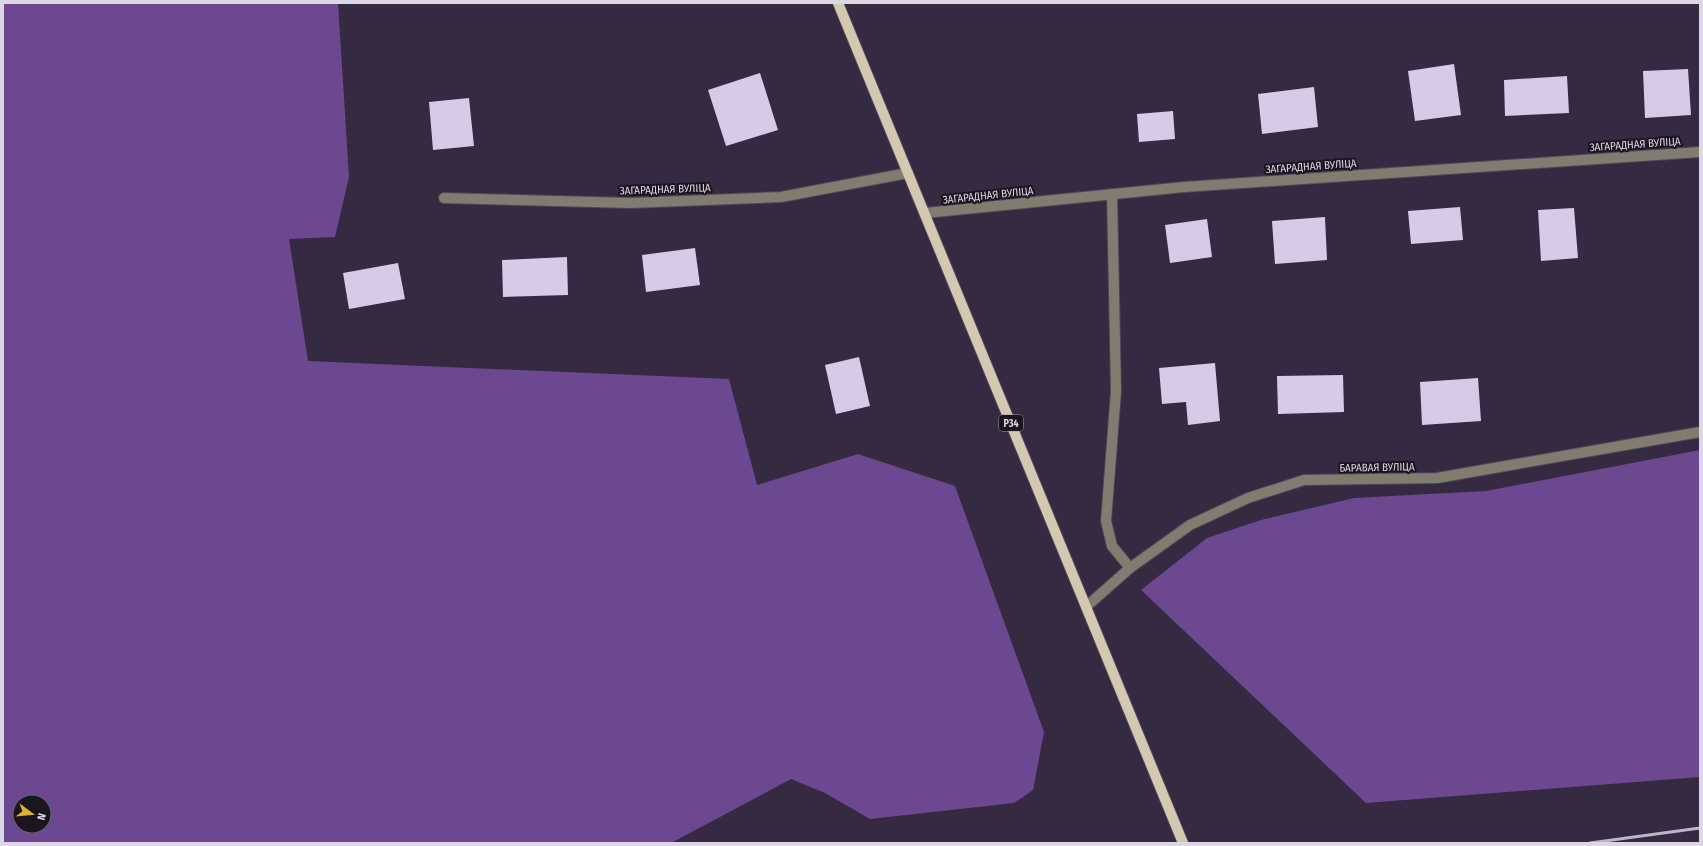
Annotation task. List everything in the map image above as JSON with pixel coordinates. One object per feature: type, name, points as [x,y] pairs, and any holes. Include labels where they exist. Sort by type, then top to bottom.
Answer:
[{"type":"main road","name":"Р34","points":[[838,3],[1183,843]]},
{"type":"street","name":"ЗАГАРАДНАЯ ВУЛІЦА","points":[[925,214],[1192,186],[1700,152]]},
{"type":"street","name":"ЗАГАРАДНАЯ ВУЛІЦА","points":[[444,198],[631,203],[781,197],[908,173]]},
{"type":"street","points":[[1112,194],[1116,391],[1106,521],[1112,546],[1130,568]]},
{"type":"street","name":"БАРАВАЯ ВУЛІЦА","points":[[1086,606],[1130,568],[1190,525],[1248,498],[1304,480],[1437,478],[1700,432]]},
{"type":"shaded area","points":[[3,3],[338,3],[349,177],[335,237],[289,239],[308,361],[729,379],[757,485],[858,454],[955,486],[1044,732],[1033,790],[1014,803],[870,819],[825,793],[791,779],[671,843],[3,843]]},
{"type":"shaded area","points":[[1700,450],[1700,777],[1366,803],[1141,590],[1207,538],[1261,520],[1354,498],[1486,491]]},
{"type":"building","points":[[1454,64],[1461,115],[1415,121],[1408,71]]},
{"type":"building","points":[[1688,69],[1691,115],[1645,118],[1643,71]]},
{"type":"building","points":[[760,73],[778,130],[726,146],[708,90]]},
{"type":"building","points":[[1567,76],[1569,113],[1505,116],[1504,80]]},
{"type":"building","points":[[1314,87],[1318,127],[1262,134],[1258,94]]},
{"type":"building","points":[[469,98],[474,146],[433,150],[429,102]]},
{"type":"building","points":[[1173,111],[1175,139],[1139,142],[1137,114]]},
{"type":"building","points":[[1460,207],[1463,240],[1411,244],[1408,211]]},
{"type":"building","points":[[1574,208],[1578,258],[1541,261],[1538,210]]},
{"type":"building","points":[[1325,217],[1327,260],[1275,264],[1272,221]]},
{"type":"building","points":[[1207,219],[1212,257],[1170,263],[1165,225]]},
{"type":"building","points":[[695,248],[700,285],[646,292],[642,255]]},
{"type":"building","points":[[567,257],[568,295],[503,297],[502,260]]},
{"type":"building","points":[[398,263],[405,299],[349,309],[343,273]]},
{"type":"building","points":[[859,357],[870,406],[836,414],[825,365]]},
{"type":"building","points":[[1215,363],[1220,421],[1188,425],[1186,402],[1162,404],[1159,368]]},
{"type":"building","points":[[1343,375],[1344,412],[1278,414],[1277,376]]},
{"type":"building","points":[[1478,378],[1481,421],[1422,425],[1420,382]]},
{"type":"railway","points":[[1590,843],[1700,828]]}]
